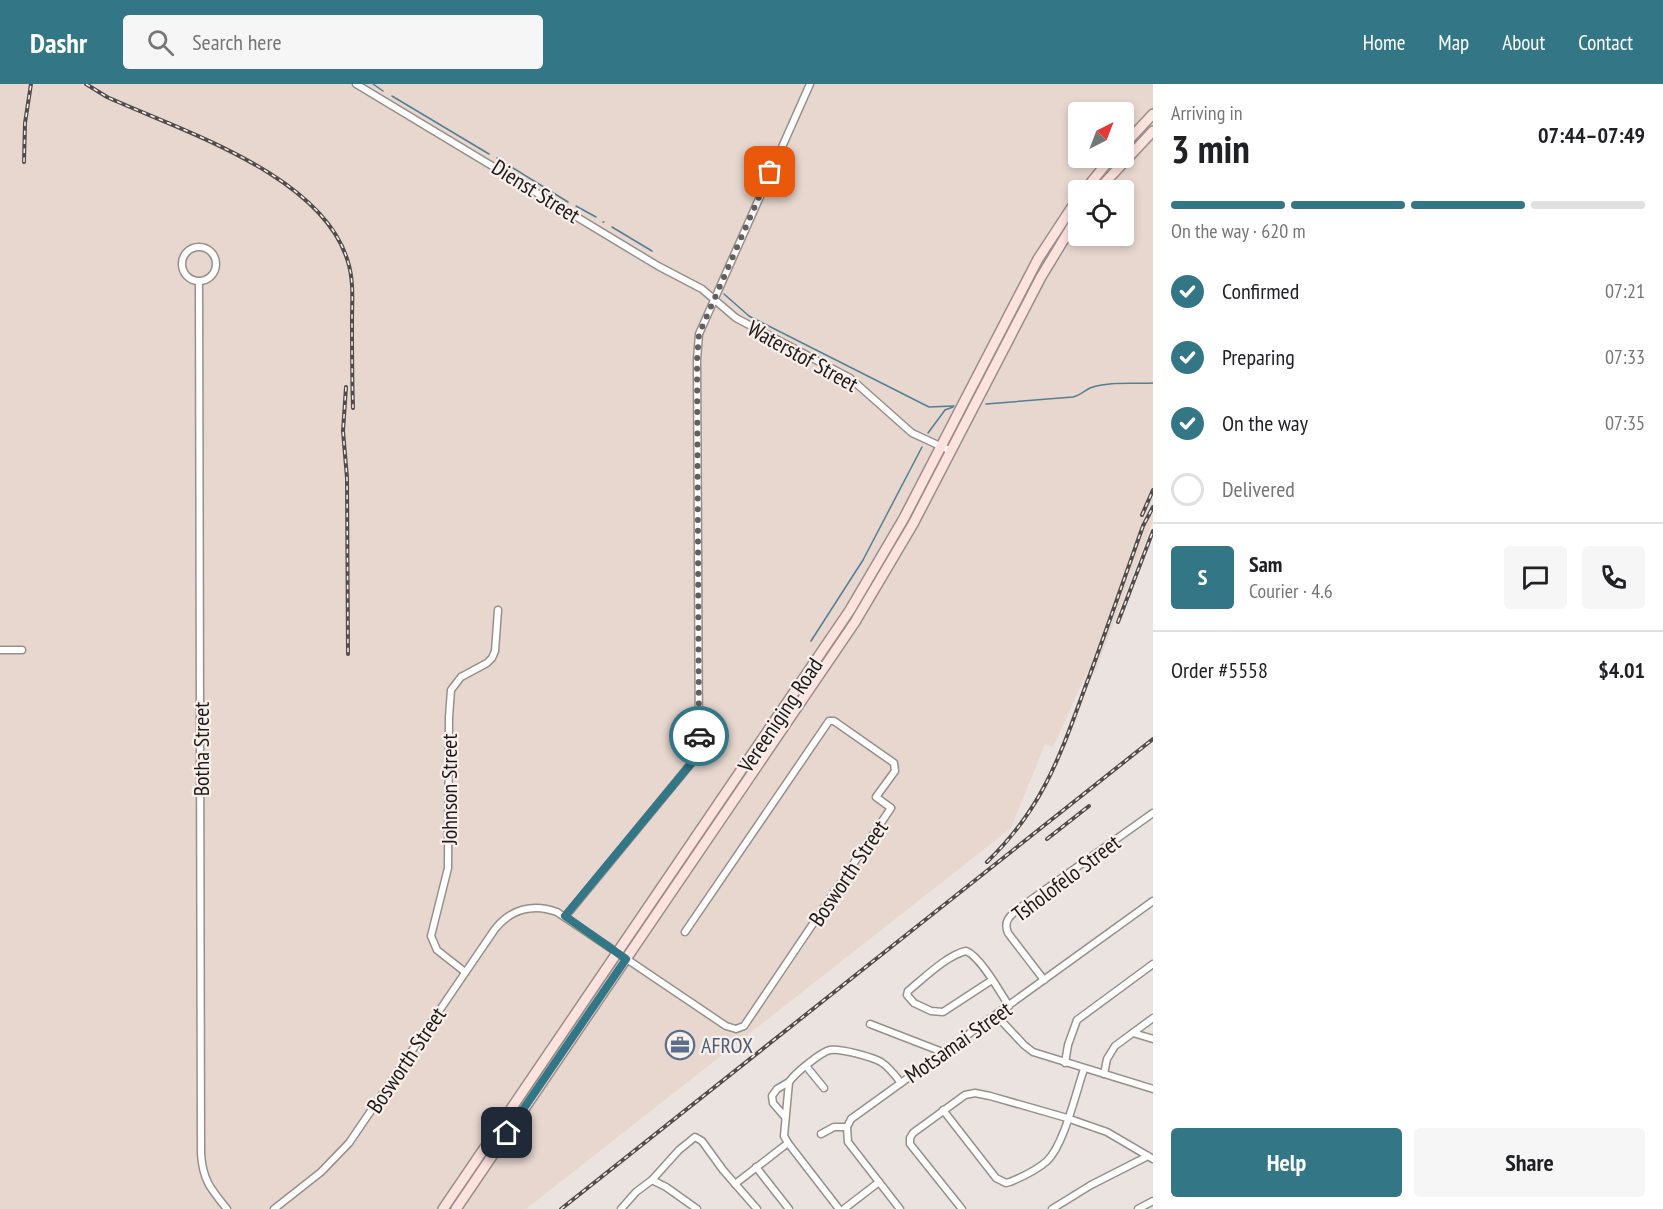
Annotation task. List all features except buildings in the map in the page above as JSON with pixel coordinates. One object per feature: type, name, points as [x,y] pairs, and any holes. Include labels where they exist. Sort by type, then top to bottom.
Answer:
[{"type":"main road","points":[[1134,134],[1153,114]]},
{"type":"main road","points":[[1107,180],[1153,130]]},
{"type":"main road","points":[[1093,180],[1103,168]]},
{"type":"main road","name":"Vereeniging Road","points":[[443,1209],[850,610],[899,527],[1038,260],[1068,214]]},
{"type":"main road","name":"Vereeniging Road","points":[[456,1209],[855,622],[913,524],[1041,276],[1068,232]]},
{"type":"street","name":"Dienst Street","points":[[356,84],[658,266],[702,289],[714,299]]},
{"type":"street","points":[[565,916],[694,760],[699,747],[697,360],[699,334],[810,84]]},
{"type":"street","points":[[198,247],[208,250],[215,258],[216,264],[213,274],[199,282],[185,275],[181,264],[184,254],[198,247]]},
{"type":"street","name":"Botha Street","points":[[199,282],[201,1154],[202,1171],[207,1182],[227,1209]]},
{"type":"street","name":"Waterstof Street","points":[[714,299],[736,318],[850,378],[907,429],[951,451]]},
{"type":"street","name":"Johnson Street","points":[[465,972],[437,950],[430,936],[448,868],[451,690],[461,677],[487,663],[495,651],[498,610]]},
{"type":"street","points":[[0,650],[22,650]]},
{"type":"street","name":"Bosworth Street","points":[[274,1209],[321,1172],[349,1143],[495,929],[513,913],[546,908],[565,916],[726,1026],[736,1029],[744,1026],[891,808],[876,797],[895,771],[894,763],[834,721],[829,722],[685,932]]},
{"type":"street","name":"Tsholofelo Street","points":[[1044,980],[1008,933],[1007,920],[1018,909],[1153,813]]},
{"type":"street","name":"Motsamai Street","points":[[847,1127],[851,1119],[1153,901]]},
{"type":"street","points":[[992,980],[943,1012],[931,1011],[914,1003],[907,995],[908,991],[932,972],[963,951],[972,953],[992,980],[1009,1006]]},
{"type":"street","points":[[1065,1063],[1068,1045],[1077,1020],[1153,964]]},
{"type":"street","points":[[996,1015],[1028,1049],[1065,1063],[1153,1089]]},
{"type":"street","points":[[1104,1074],[1111,1051],[1121,1040],[1153,1018]]},
{"type":"street","points":[[870,1024],[945,1053]]},
{"type":"street","points":[[1133,1033],[1153,1039]]},
{"type":"street","points":[[785,1117],[773,1103],[772,1096],[777,1089],[825,1052],[839,1050],[880,1061],[901,1083]]},
{"type":"street","points":[[807,1066],[824,1088]]},
{"type":"street","points":[[943,1110],[996,1178],[1006,1183],[1029,1173],[1048,1160],[1062,1136],[1084,1069]]},
{"type":"street","points":[[789,1082],[784,1131],[788,1143],[839,1209]]},
{"type":"street","points":[[962,1209],[910,1144],[910,1138],[913,1133],[965,1095],[975,1093],[1067,1118],[1107,1132],[1151,1157]]},
{"type":"street","points":[[821,1134],[834,1127],[847,1127],[848,1142],[900,1209]]},
{"type":"street","points":[[621,1209],[679,1150],[695,1137],[702,1141],[717,1163],[757,1209]]},
{"type":"street","points":[[735,1184],[788,1143]]},
{"type":"street","points":[[1052,1209],[1091,1185],[1151,1157]]},
{"type":"street","points":[[756,1167],[789,1209]]},
{"type":"street","points":[[652,1180],[697,1209]]},
{"type":"street","points":[[844,1209],[879,1182]]},
{"type":"street","points":[[1138,1209],[1153,1201]]},
{"type":"shaded area","points":[[0,84],[1153,84],[1153,521],[1094,675],[1087,672],[1053,747],[1045,744],[1011,828],[526,1209],[0,1209]]},
{"type":"waterway","points":[[373,84],[383,91]]},
{"type":"waterway","points":[[392,96],[489,154]]},
{"type":"waterway","points":[[497,158],[568,202]]},
{"type":"waterway","points":[[576,206],[596,217]]},
{"type":"waterway","points":[[612,227],[652,251]]},
{"type":"waterway","points":[[724,294],[749,316],[929,407],[954,406]]},
{"type":"waterway","points":[[986,404],[1073,397],[1090,388],[1105,384],[1153,383]]},
{"type":"waterway","points":[[928,433],[945,410],[953,407]]},
{"type":"waterway","points":[[811,641],[863,560],[922,447]]},
{"type":"railway","points":[[24,162],[25,123],[31,84]]},
{"type":"railway","points":[[86,84],[107,97],[210,141],[246,160],[281,181],[310,204],[334,231],[348,262],[351,277],[353,408]]},
{"type":"railway","points":[[346,387],[343,431],[347,478],[348,654]]},
{"type":"railway","points":[[1142,515],[1153,490]]},
{"type":"railway","points":[[987,862],[1022,822],[1048,780],[1067,735],[1143,526],[1153,507]]},
{"type":"railway","points":[[1118,622],[1153,531]]},
{"type":"railway","points":[[561,1209],[1153,739]]},
{"type":"railway","points":[[1047,839],[1089,806]]},
{"type":"way so far","points":[[699,736],[697,360],[699,334],[770,172]]},
{"type":"place","name":"AFROX","points":[[680,1045]]},
{"type":"route","points":[[507,1133],[626,959],[565,916],[694,760],[698,753],[699,736]]}]
